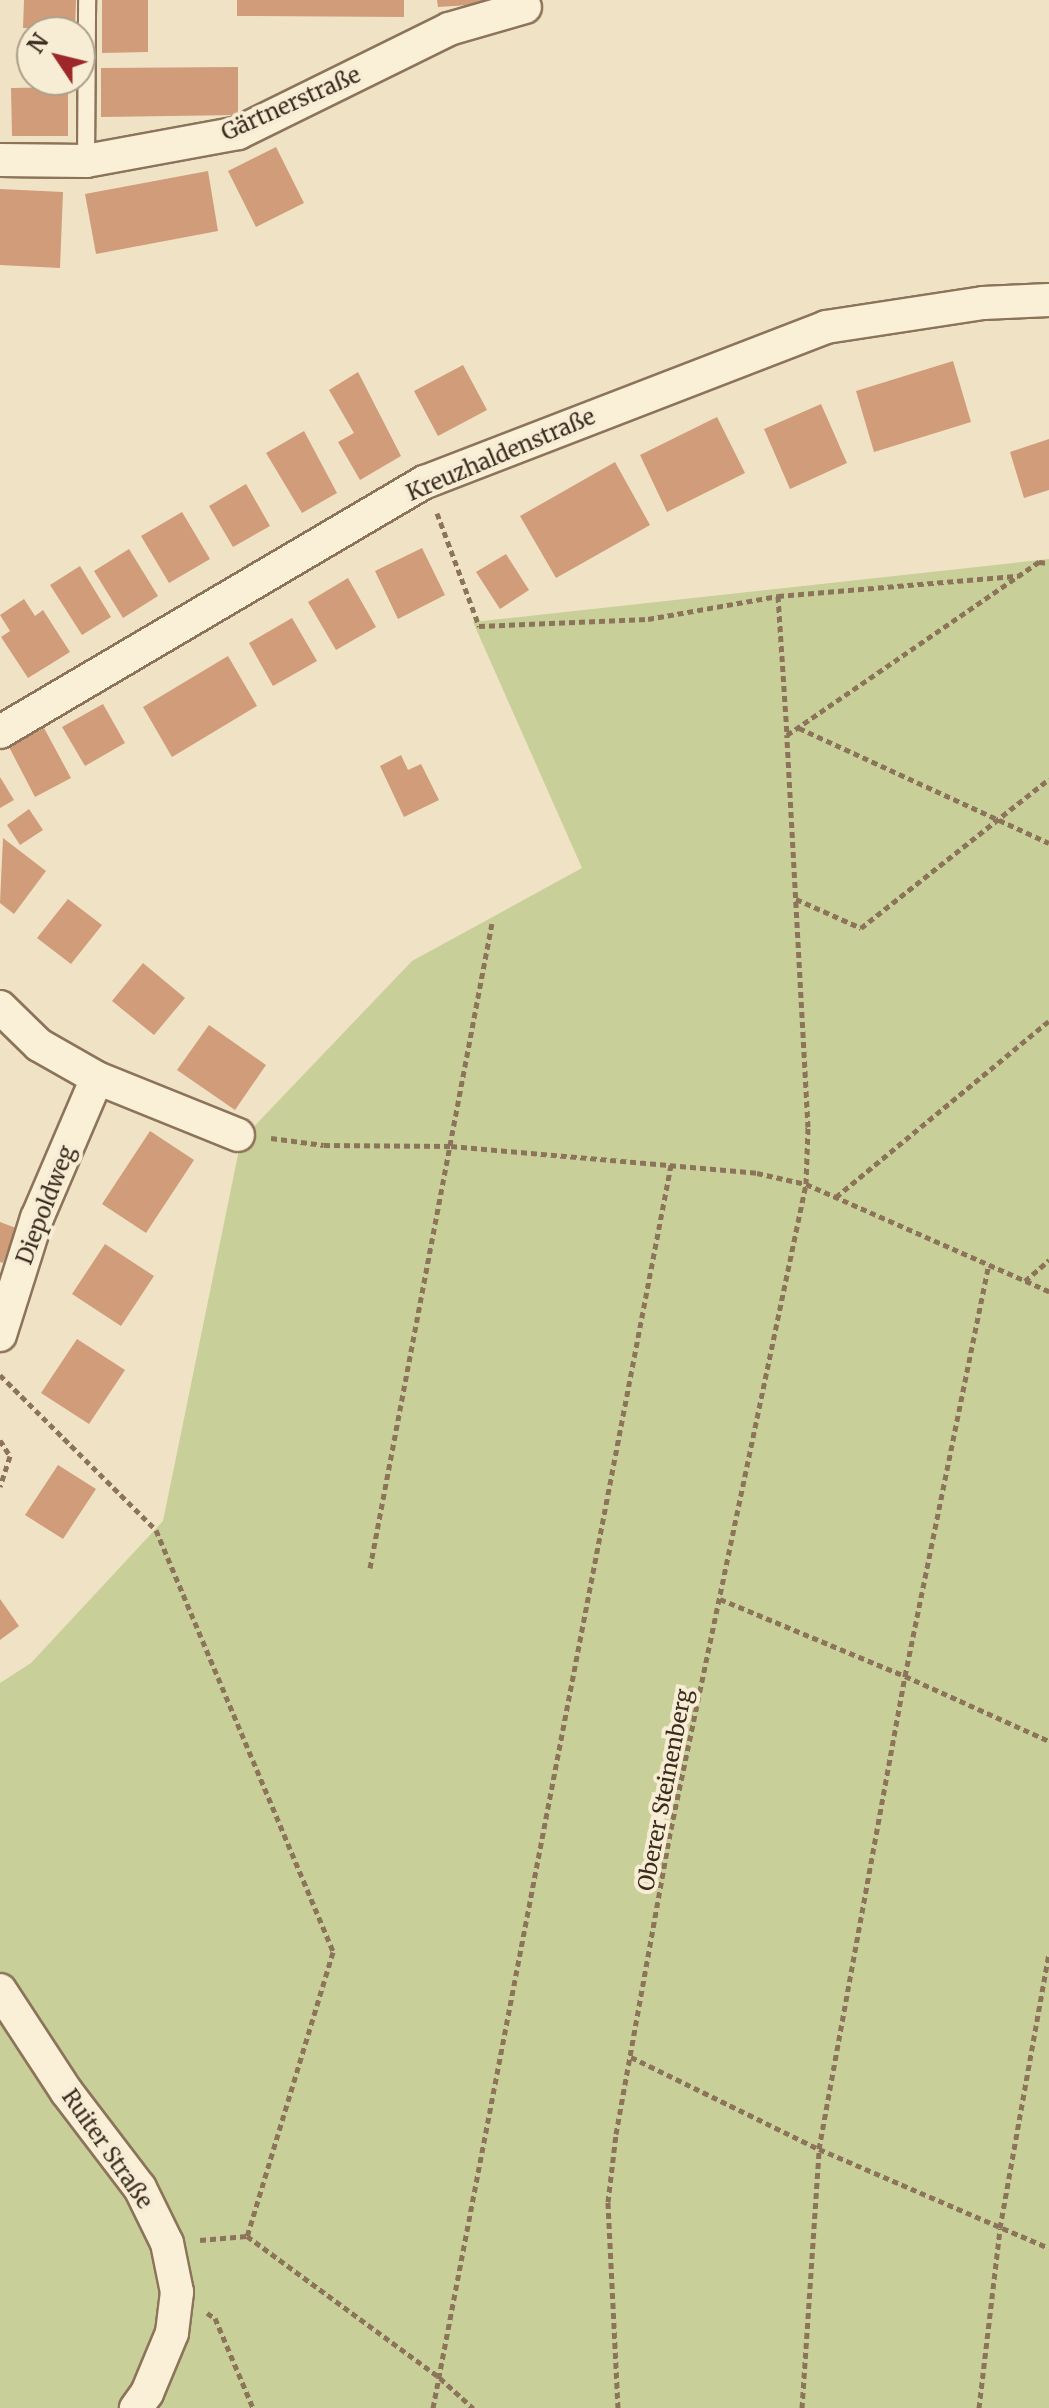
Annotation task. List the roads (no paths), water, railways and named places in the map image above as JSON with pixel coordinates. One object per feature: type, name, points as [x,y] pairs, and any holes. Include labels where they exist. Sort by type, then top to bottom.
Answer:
[{"type":"street","name":"Gärtnerstraße","points":[[0,160],[86,161],[238,133],[449,29],[525,7]]},
{"type":"street","name":"Kreuzhaldenstraße","points":[[0,732],[425,482],[826,327],[983,303],[1049,300]]},
{"type":"street","points":[[0,1007],[39,1045],[97,1078],[238,1135]]},
{"type":"street","name":"Diepoldweg","points":[[0,1335],[37,1218],[97,1078]]},
{"type":"street","name":"Ruiter Straße","points":[[0,1990],[66,2091],[140,2188],[167,2243],[177,2292],[172,2333],[147,2393],[136,2408]]},
{"type":"lane","points":[[86,161],[87,0]]}]
